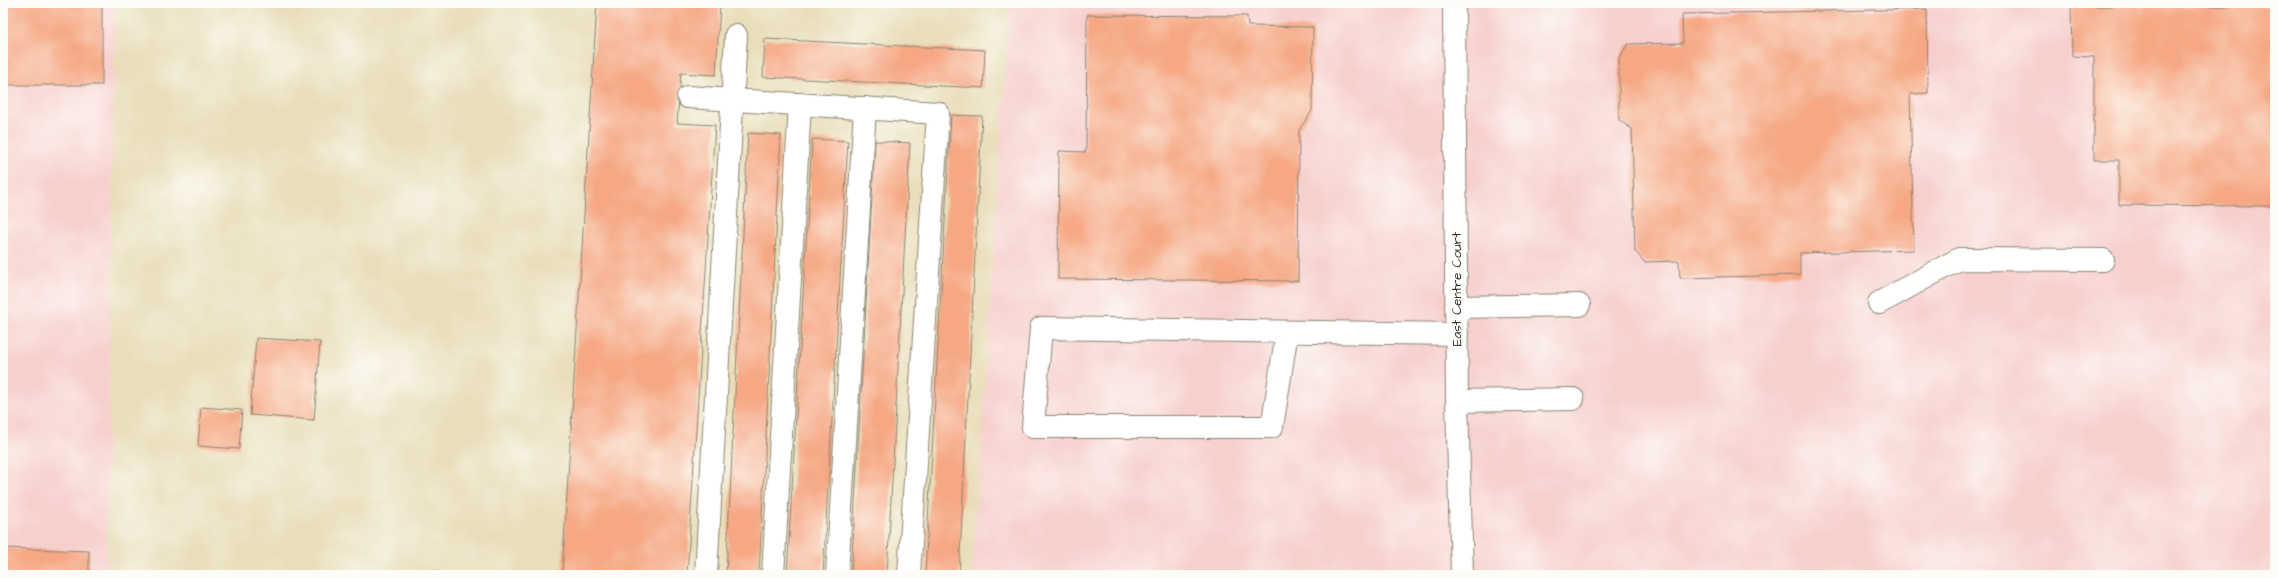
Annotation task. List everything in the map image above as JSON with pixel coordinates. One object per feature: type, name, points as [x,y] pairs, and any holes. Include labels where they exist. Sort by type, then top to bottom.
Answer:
[{"type":"street","name":"East Centre Court","points":[[1454,3],[1457,401],[1462,575]]},
{"type":"street","points":[[706,575],[736,35]]},
{"type":"street","points":[[688,97],[938,113],[909,575]]},
{"type":"street","points":[[773,575],[800,104]]},
{"type":"street","points":[[838,575],[865,108]]},
{"type":"street","points":[[1879,303],[1959,258],[2103,260]]},
{"type":"street","points":[[1456,307],[1579,305]]},
{"type":"street","points":[[1287,332],[1272,427],[1033,427],[1041,328],[1457,334]]},
{"type":"street","points":[[1457,401],[1573,399]]},
{"type":"shaded area","points":[[3,3],[115,3],[106,575],[3,575]]},
{"type":"shaded area","points":[[1010,3],[2275,3],[2275,575],[972,575]]},
{"type":"building","points":[[3,3],[102,3],[102,85],[3,85]]},
{"type":"building","points":[[597,3],[720,3],[716,75],[681,73],[677,123],[715,125],[687,575],[562,575]]},
{"type":"building","points":[[2071,6],[2275,6],[2275,206],[2119,205],[2119,160],[2094,160],[2094,57],[2072,56]]},
{"type":"building","points":[[1927,9],[1928,93],[1910,94],[1914,250],[1800,253],[1800,275],[1680,278],[1679,261],[1644,262],[1635,251],[1632,129],[1619,120],[1619,58],[1628,44],[1683,43],[1682,14]]},
{"type":"building","points":[[1087,15],[1247,16],[1248,26],[1313,27],[1312,111],[1299,130],[1298,281],[1058,279],[1059,151],[1086,152]]},
{"type":"building","points":[[765,39],[985,50],[983,88],[763,77]]},
{"type":"building","points":[[951,115],[982,116],[959,575],[925,575]]},
{"type":"building","points":[[748,133],[781,135],[759,575],[726,575]]},
{"type":"building","points":[[812,139],[848,141],[823,575],[787,575]]},
{"type":"building","points":[[875,141],[910,143],[887,575],[851,575]]},
{"type":"building","points":[[256,338],[320,342],[314,420],[250,415]]},
{"type":"building","points":[[201,407],[242,410],[239,449],[198,446]]},
{"type":"building","points":[[3,548],[89,551],[89,575],[3,575]]},
{"type":"building","points":[[401,571],[437,571],[437,575],[401,575]]}]
